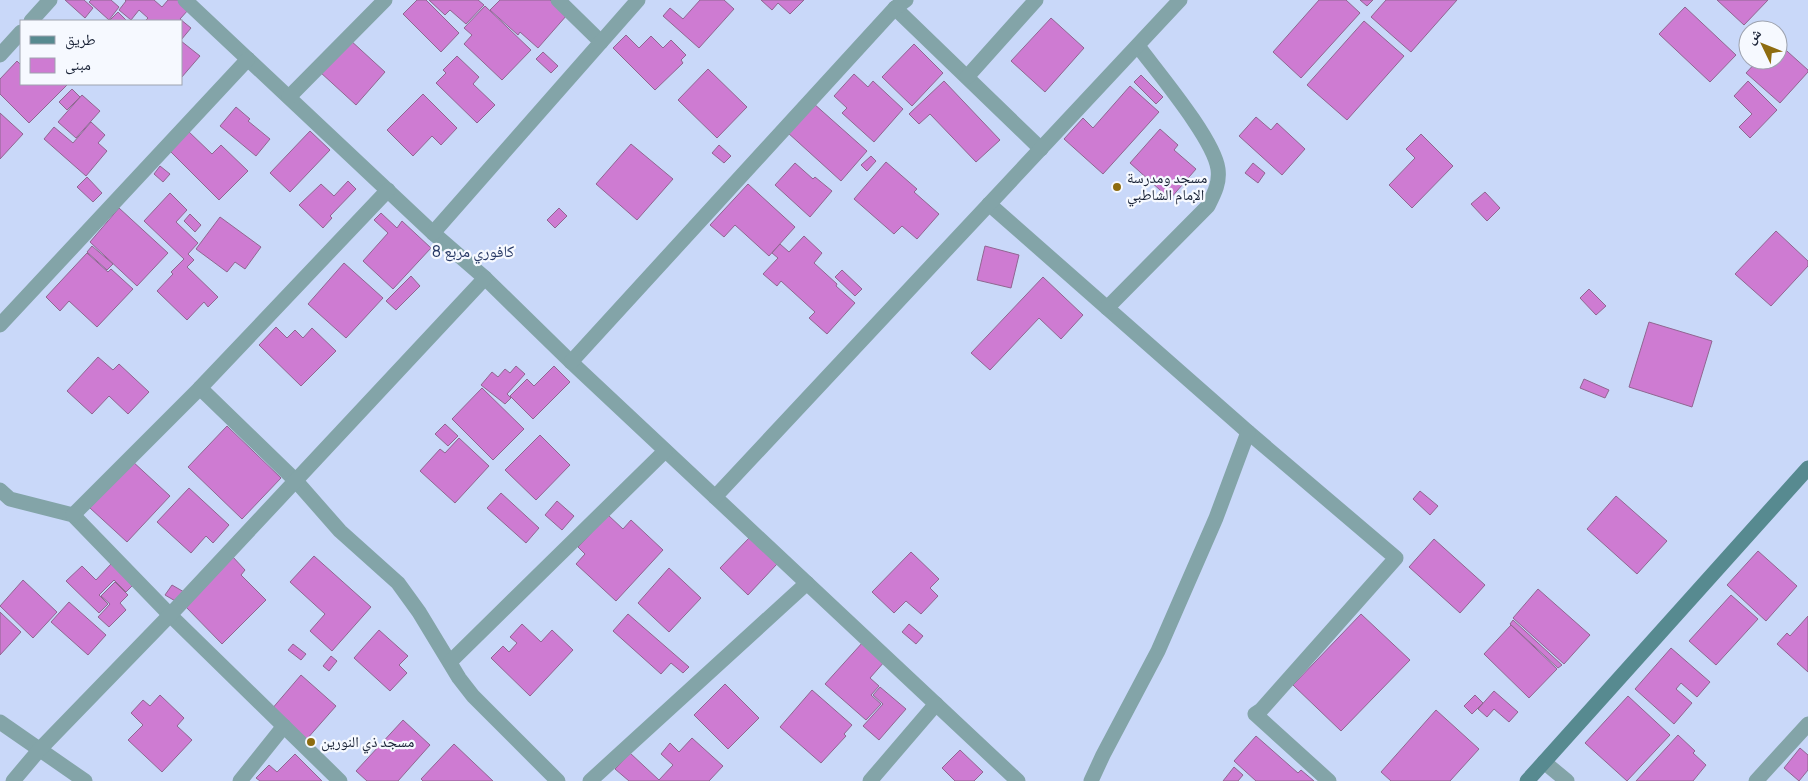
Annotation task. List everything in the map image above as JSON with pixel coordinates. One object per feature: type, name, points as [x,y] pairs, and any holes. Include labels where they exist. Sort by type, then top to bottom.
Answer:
[{"type":"street","points":[[32,20],[50,0]]},
{"type":"street","points":[[185,0],[433,233],[484,278],[665,451],[1018,781]]},
{"type":"street","points":[[289,97],[385,0]]},
{"type":"street","points":[[558,0],[601,42]]},
{"type":"street","points":[[433,233],[638,0]]},
{"type":"street","points":[[967,77],[1036,0]]},
{"type":"street","points":[[715,497],[1180,0]]},
{"type":"street","points":[[571,362],[901,4],[967,77],[1041,149]]},
{"type":"street","points":[[0,55],[20,33]]},
{"type":"street","points":[[1107,308],[1208,206],[1218,185],[1218,169],[1212,152],[1191,118],[1138,46]]},
{"type":"street","points":[[0,325],[248,59]]},
{"type":"street","points":[[73,515],[200,388],[388,190]]},
{"type":"street","points":[[989,204],[1248,432],[1396,558],[1331,633],[1261,710],[1255,714],[1329,781]]},
{"type":"street","points":[[13,781],[40,749],[170,615],[484,278]]},
{"type":"street","points":[[200,388],[296,481],[340,530],[398,583],[419,612],[459,678],[473,696],[558,781]]},
{"type":"street","points":[[1091,781],[1158,651],[1216,518],[1248,432]]},
{"type":"street","points":[[450,662],[665,451]]},
{"type":"street","points":[[1527,781],[1808,468]]},
{"type":"street","points":[[3,500],[73,515],[170,615],[340,781]]},
{"type":"street","points":[[590,781],[806,583]]},
{"type":"street","points":[[870,781],[936,704]]},
{"type":"street","points":[[0,722],[85,781]]},
{"type":"street","points":[[1756,781],[1808,724]]},
{"type":"street","points":[[240,781],[284,726]]},
{"type":"street","points":[[1544,762],[1567,781]]},
{"type":"building","points":[[65,0],[84,0],[93,8],[85,18]]},
{"type":"building","points":[[91,0],[111,0],[119,7],[109,20],[89,2]]},
{"type":"building","points":[[154,0],[162,7],[168,0],[180,0],[189,9],[180,19],[181,20],[146,20],[148,18],[139,10],[131,20],[119,10],[126,1]]},
{"type":"building","points":[[417,0],[426,0],[459,33],[441,52],[403,14]]},
{"type":"building","points":[[429,0],[478,0],[484,5],[466,24],[450,10],[445,15]]},
{"type":"building","points":[[500,0],[550,0],[567,15],[538,48],[520,32],[518,35],[490,10]]},
{"type":"building","points":[[700,0],[724,0],[734,9],[699,48],[663,16],[670,8],[683,19]]},
{"type":"building","points":[[761,0],[804,0],[790,14],[778,3],[772,10]]},
{"type":"building","points":[[1319,0],[1346,0],[1360,13],[1301,78],[1273,52]]},
{"type":"building","points":[[1360,0],[1373,0],[1367,6]]},
{"type":"building","points":[[1386,0],[1457,0],[1411,52],[1371,17]]},
{"type":"building","points":[[1717,0],[1768,0],[1749,20],[1739,20]]},
{"type":"building","points":[[485,6],[531,50],[502,80],[464,44],[472,35],[464,28]]},
{"type":"building","points":[[1685,7],[1736,55],[1710,82],[1659,34]]},
{"type":"building","points":[[118,12],[126,20],[110,20]]},
{"type":"building","points":[[1051,18],[1084,48],[1045,92],[1011,61]]},
{"type":"building","points":[[182,21],[191,28],[182,39]]},
{"type":"building","points":[[1364,21],[1404,56],[1347,120],[1307,85]]},
{"type":"building","points":[[626,35],[639,48],[651,36],[663,48],[671,40],[686,55],[681,60],[683,63],[655,90],[613,48]]},
{"type":"building","points":[[349,39],[385,72],[356,105],[320,72]]},
{"type":"building","points":[[182,42],[200,56],[182,77]]},
{"type":"building","points":[[914,44],[943,73],[912,106],[882,77]]},
{"type":"building","points":[[543,52],[558,66],[551,73],[536,59]]},
{"type":"building","points":[[1788,52],[1808,70],[1780,103],[1746,73],[1749,70],[1788,70]]},
{"type":"building","points":[[457,56],[479,77],[473,84],[495,105],[477,123],[436,83],[446,73],[443,70]]},
{"type":"building","points":[[17,61],[20,64],[20,85],[67,85],[29,123],[0,94],[0,79]]},
{"type":"building","points":[[708,69],[747,107],[717,138],[678,100]]},
{"type":"building","points":[[854,74],[868,87],[873,81],[903,109],[874,142],[842,113],[847,108],[834,96]]},
{"type":"building","points":[[1141,75],[1163,97],[1156,104],[1134,82]]},
{"type":"building","points":[[944,81],[1000,140],[976,162],[930,114],[919,124],[909,114]]},
{"type":"building","points":[[1748,81],[1777,110],[1750,138],[1739,127],[1752,114],[1734,96]]},
{"type":"building","points":[[1130,86],[1159,112],[1103,174],[1064,139],[1083,118],[1093,128]]},
{"type":"building","points":[[72,89],[80,97],[67,110],[59,102]]},
{"type":"building","points":[[423,94],[457,128],[441,145],[432,136],[413,156],[387,130]]},
{"type":"building","points":[[82,95],[100,111],[76,138],[58,122]]},
{"type":"building","points":[[813,103],[867,151],[841,181],[787,132]]},
{"type":"building","points":[[236,107],[250,119],[248,121],[270,139],[256,156],[220,126]]},
{"type":"building","points":[[0,113],[23,134],[0,159]]},
{"type":"building","points":[[1256,117],[1271,130],[1277,123],[1305,149],[1282,175],[1239,136]]},
{"type":"building","points":[[91,122],[105,135],[98,143],[107,151],[86,176],[44,139],[54,127],[73,143]]},
{"type":"building","points":[[1160,129],[1178,145],[1174,150],[1196,169],[1170,199],[1130,163]]},
{"type":"building","points":[[188,131],[212,154],[221,145],[248,171],[219,200],[169,150]]},
{"type":"building","points":[[310,131],[330,150],[290,192],[270,173]]},
{"type":"building","points":[[1421,134],[1453,166],[1412,208],[1389,185],[1415,158],[1406,149]]},
{"type":"building","points":[[631,144],[673,179],[637,220],[596,184]]},
{"type":"building","points":[[719,145],[731,156],[724,163],[712,153]]},
{"type":"building","points":[[871,156],[876,161],[867,171],[861,165]]},
{"type":"building","points":[[886,162],[917,189],[914,192],[939,214],[917,239],[902,226],[894,234],[854,199]]},
{"type":"building","points":[[795,163],[813,179],[815,177],[832,191],[810,217],[775,185]]},
{"type":"building","points":[[1253,163],[1265,173],[1258,183],[1245,173]]},
{"type":"building","points":[[160,166],[170,174],[163,182],[154,174]]},
{"type":"building","points":[[87,177],[102,193],[93,202],[77,187]]},
{"type":"building","points":[[348,181],[356,189],[330,216],[332,218],[323,228],[299,205],[321,184],[334,196]]},
{"type":"building","points":[[748,184],[795,227],[769,256],[735,225],[724,237],[710,225]]},
{"type":"building","points":[[1485,192],[1500,208],[1487,221],[1471,204]]},
{"type":"building","points":[[170,193],[187,210],[176,222],[198,243],[188,254],[194,260],[187,267],[218,297],[208,307],[204,302],[187,320],[157,291],[173,274],[171,272],[184,259],[144,221]]},
{"type":"building","points":[[119,208],[168,253],[137,286],[90,242]]},
{"type":"building","points":[[559,208],[567,216],[555,228],[547,220]]},
{"type":"building","points":[[381,213],[397,228],[402,221],[431,248],[393,289],[363,261],[388,233],[374,220]]},
{"type":"building","points":[[190,214],[201,225],[195,232],[184,221]]},
{"type":"building","points":[[220,217],[261,247],[245,269],[235,262],[227,272],[196,249]]},
{"type":"building","points":[[1776,231],[1808,261],[1808,266],[1771,306],[1735,274]]},
{"type":"building","points":[[804,236],[822,253],[814,263],[855,303],[827,334],[809,318],[815,312],[781,281],[777,286],[763,274],[778,258],[772,253],[780,244],[789,252]]},
{"type":"building","points":[[92,246],[113,264],[107,270],[87,252]]},
{"type":"building","points":[[985,246],[1019,255],[1011,288],[977,280]]},
{"type":"building","points":[[87,253],[108,272],[111,269],[133,289],[97,327],[69,301],[60,311],[46,297]]},
{"type":"building","points":[[344,263],[383,298],[346,338],[308,304]]},
{"type":"building","points":[[842,270],[862,289],[855,296],[835,277]]},
{"type":"building","points":[[411,276],[420,286],[396,310],[386,301]]},
{"type":"building","points":[[1043,277],[1083,315],[1061,339],[1039,318],[990,370],[971,353]]},
{"type":"building","points":[[1589,289],[1606,306],[1596,315],[1580,298]]},
{"type":"building","points":[[1649,322],[1712,341],[1692,407],[1629,387]]},
{"type":"building","points":[[276,327],[287,338],[295,330],[303,338],[312,328],[336,351],[301,386],[259,345]]},
{"type":"building","points":[[98,357],[113,370],[119,364],[149,392],[128,414],[109,396],[92,414],[67,391]]},
{"type":"building","points":[[516,366],[525,374],[507,394],[511,398],[505,404],[481,385],[492,372],[498,377],[505,369],[510,373]]},
{"type":"building","points":[[554,366],[570,382],[533,419],[510,396],[527,379],[534,386]]},
{"type":"building","points":[[1584,379],[1609,390],[1605,398],[1580,388]]},
{"type":"building","points":[[482,388],[524,429],[493,460],[452,419]]},
{"type":"building","points":[[445,424],[458,436],[448,446],[435,434]]},
{"type":"building","points":[[227,426],[281,478],[242,519],[188,467]]},
{"type":"building","points":[[540,435],[570,465],[536,500],[505,470]]},
{"type":"building","points":[[459,438],[489,466],[455,503],[420,471],[440,449],[445,453]]},
{"type":"building","points":[[131,460],[170,496],[127,542],[90,508]]},
{"type":"building","points":[[189,488],[229,525],[213,543],[206,536],[191,553],[157,522]]},
{"type":"building","points":[[1420,491],[1438,506],[1430,515],[1413,499]]},
{"type":"building","points":[[501,493],[539,528],[526,543],[487,508]]},
{"type":"building","points":[[1616,496],[1667,541],[1637,574],[1587,529]]},
{"type":"building","points":[[557,501],[574,516],[562,530],[545,515]]},
{"type":"building","points":[[608,515],[623,529],[631,520],[663,550],[616,601],[576,564],[585,554],[578,547]]},
{"type":"building","points":[[750,537],[777,564],[748,595],[720,568]]},
{"type":"building","points":[[1434,539],[1485,585],[1460,613],[1409,567]]},
{"type":"building","points":[[1758,551],[1797,586],[1766,621],[1727,585]]},
{"type":"building","points":[[911,552],[939,579],[930,588],[938,596],[921,614],[906,601],[894,613],[872,592]]},
{"type":"building","points":[[232,556],[245,570],[241,575],[266,600],[222,644],[184,605]]},
{"type":"building","points":[[314,556],[371,607],[332,651],[310,631],[325,614],[290,582]]},
{"type":"building","points":[[111,564],[133,585],[126,592],[114,580],[99,595],[108,604],[99,613],[66,581],[82,566],[96,580]]},
{"type":"building","points":[[669,568],[701,598],[669,632],[638,603]]},
{"type":"building","points":[[23,580],[57,612],[33,638],[0,606]]},
{"type":"building","points":[[115,582],[128,595],[120,603],[126,610],[109,627],[98,617],[110,604],[101,596]]},
{"type":"building","points":[[172,585],[184,592],[177,602],[165,595]]},
{"type":"building","points":[[1538,589],[1590,635],[1564,664],[1513,618]]},
{"type":"building","points":[[1731,595],[1758,619],[1716,665],[1689,641]]},
{"type":"building","points":[[69,602],[106,635],[88,655],[51,622]]},
{"type":"building","points":[[0,612],[21,632],[0,655]]},
{"type":"building","points":[[628,614],[689,667],[683,673],[671,663],[661,674],[613,631]]},
{"type":"building","points":[[1361,614],[1410,660],[1341,731],[1293,685]]},
{"type":"building","points":[[1808,616],[1808,672],[1777,644],[1787,633],[1790,636]]},
{"type":"building","points":[[1513,620],[1562,665],[1558,668],[1510,624]]},
{"type":"building","points":[[522,624],[541,642],[552,630],[573,650],[530,696],[491,658],[503,646],[509,652],[517,643],[510,637]]},
{"type":"building","points":[[909,624],[923,636],[916,644],[902,632]]},
{"type":"building","points":[[1511,625],[1557,669],[1529,698],[1484,654]]},
{"type":"building","points":[[379,630],[408,656],[399,665],[407,673],[390,691],[354,658]]},
{"type":"building","points":[[863,642],[885,661],[870,678],[879,686],[871,695],[881,704],[866,720],[825,684]]},
{"type":"building","points":[[293,644],[306,654],[301,660],[288,650]]},
{"type":"building","points":[[1671,648],[1710,682],[1697,697],[1681,683],[1676,689],[1692,703],[1674,724],[1635,689]]},
{"type":"building","points":[[331,656],[337,661],[329,671],[323,666]]},
{"type":"building","points":[[301,675],[336,706],[306,740],[271,710]]},
{"type":"building","points":[[725,684],[759,718],[728,749],[694,715]]},
{"type":"building","points":[[880,687],[906,709],[879,740],[863,726],[883,704],[873,695]]},
{"type":"building","points":[[812,690],[852,725],[844,734],[846,736],[821,763],[780,727]]},
{"type":"building","points":[[1494,691],[1518,712],[1509,722],[1494,709],[1487,717],[1478,709]]},
{"type":"building","points":[[160,695],[184,718],[177,726],[192,740],[162,772],[128,740],[143,725],[131,713],[143,700],[150,706]]},
{"type":"building","points":[[1475,695],[1483,703],[1472,714],[1464,706]]},
{"type":"building","points":[[1628,696],[1670,735],[1627,781],[1585,743]]},
{"type":"building","points":[[1436,710],[1479,749],[1450,781],[1391,781],[1381,772]]},
{"type":"building","points":[[403,720],[430,745],[398,781],[367,781],[356,771]]},
{"type":"building","points":[[1678,735],[1695,751],[1693,753],[1706,765],[1693,781],[1636,781]]},
{"type":"building","points":[[1256,736],[1298,773],[1301,770],[1314,781],[1256,781],[1234,761]]},
{"type":"building","points":[[692,738],[723,766],[709,781],[629,781],[615,769],[630,753],[659,780],[673,765],[661,754],[670,743],[679,752]]},
{"type":"building","points":[[454,744],[493,781],[423,781],[421,779]]},
{"type":"building","points":[[1800,748],[1808,755],[1808,770],[1799,781],[1784,768]]},
{"type":"building","points":[[960,750],[983,772],[974,781],[955,781],[942,768]]},
{"type":"building","points":[[295,754],[322,781],[260,781],[256,778],[269,765],[277,772]]},
{"type":"building","points":[[1234,767],[1243,775],[1238,781],[1223,781]]},
{"type":"place","name":"مسجد ومدرسة الإمام الشاطبي","points":[[1117,187]]},
{"type":"place","name":"مسجد ذي النورين","points":[[311,742]]},
{"type":"district","name":"كافوري مربع 8","points":[[473,251]]}]
